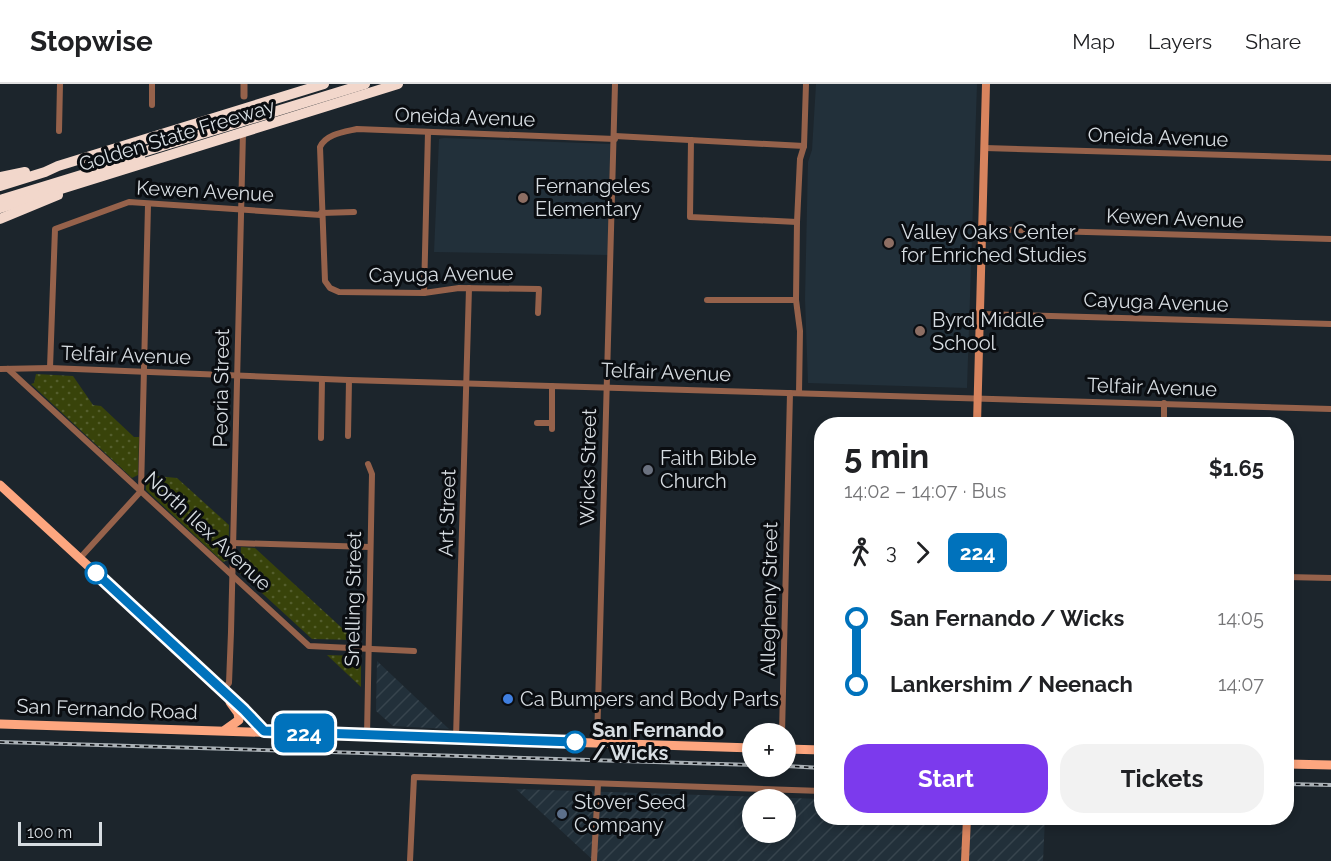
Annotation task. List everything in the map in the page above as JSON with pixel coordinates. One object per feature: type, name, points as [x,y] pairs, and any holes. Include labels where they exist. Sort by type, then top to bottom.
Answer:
[{"type":"highway","name":"Golden State Freeway","points":[[0,186],[324,84]]},
{"type":"highway","points":[[0,198],[365,84]]},
{"type":"highway","points":[[0,198],[377,84]]},
{"type":"highway","name":"Golden State Freeway","points":[[0,208],[398,84]]},
{"type":"highway","points":[[0,177],[58,166]]},
{"type":"highway","points":[[0,219],[52,199],[75,185]]},
{"type":"main road","points":[[977,417],[986,84]]},
{"type":"main road","points":[[0,485],[223,690],[264,731]]},
{"type":"main road","points":[[223,690],[239,717],[236,724],[225,731]]},
{"type":"main road","name":"San Fernando Road","points":[[0,724],[742,748]]},
{"type":"main road","points":[[796,749],[814,750]]},
{"type":"main road","points":[[1294,764],[1331,765]]},
{"type":"main road","points":[[965,861],[967,825]]},
{"type":"street","points":[[59,131],[60,84]]},
{"type":"street","points":[[152,84],[152,105]]},
{"type":"street","name":"Peoria Street","points":[[223,690],[229,683],[244,84]]},
{"type":"street","name":"Wicks Street","points":[[597,742],[615,84]]},
{"type":"street","points":[[799,393],[800,331],[796,300],[797,222],[800,159],[804,146],[806,84]]},
{"type":"street","name":"Oneida Avenue","points":[[321,214],[320,147],[322,141],[357,129],[804,146]]},
{"type":"street","points":[[424,293],[428,132]]},
{"type":"street","points":[[691,140],[690,217],[797,222]]},
{"type":"street","name":"Oneida Avenue","points":[[985,148],[1331,158]]},
{"type":"street","name":"Kewen Avenue","points":[[50,368],[55,229],[129,202],[321,214],[354,212]]},
{"type":"street","points":[[80,558],[141,491],[148,204]]},
{"type":"street","name":"Cayuga Avenue","points":[[321,214],[325,281],[330,288],[339,292],[424,293],[469,288],[539,289],[538,313]]},
{"type":"street","name":"Kewen Avenue","points":[[982,229],[1331,239]]},
{"type":"street","name":"Art Street","points":[[456,738],[469,288]]},
{"type":"street","points":[[707,300],[796,300]]},
{"type":"street","name":"Cayuga Avenue","points":[[980,314],[1331,324]]},
{"type":"street","name":"Telfair Avenue","points":[[0,369],[50,368],[349,380],[1331,409]]},
{"type":"street","name":"North Ilex Avenue","points":[[8,369],[309,646],[414,651]]},
{"type":"street","points":[[321,438],[322,379]]},
{"type":"street","points":[[349,380],[350,433]]},
{"type":"street","points":[[537,423],[552,426],[552,386]]},
{"type":"street","name":"Allegheny Street","points":[[783,723],[790,393]]},
{"type":"street","points":[[1164,403],[1164,417]]},
{"type":"street","name":"Snelling Street","points":[[367,736],[372,474],[368,464]]},
{"type":"street","points":[[233,543],[370,547]]},
{"type":"street","points":[[1294,577],[1331,578]]},
{"type":"street","points":[[410,861],[414,777],[814,791]]},
{"type":"street","points":[[594,861],[598,784]]},
{"type":"shaded area","name":"Valley Oaks Center for Enriched Studies","points":[[816,84],[977,84],[967,388],[808,383],[805,299],[808,162],[812,150]]},
{"type":"shaded area","name":"Fernangeles Elementary","points":[[439,139],[611,144],[608,255],[434,252]]},
{"type":"shaded area","points":[[377,661],[449,729],[393,726],[376,711]]},
{"type":"shaded area","points":[[516,789],[742,796],[742,843],[796,843],[796,798],[814,799],[814,825],[1045,825],[1043,861],[594,861]]},
{"type":"green space","points":[[36,374],[73,376],[93,405],[101,406],[134,437],[139,437],[138,475],[132,478],[31,384],[34,383]]},
{"type":"green space","points":[[146,475],[177,478],[229,525],[228,560],[223,562],[146,490]]},
{"type":"green space","points":[[241,547],[255,548],[355,640],[312,639],[240,573]]},
{"type":"green space","points":[[327,655],[361,656],[361,687]]},
{"type":"railway","points":[[0,742],[742,765]]},
{"type":"railway","points":[[796,767],[814,768]]},
{"type":"railway","points":[[1294,784],[1331,785]]},
{"type":"bus line","name":"224","points":[[96,573],[264,731],[575,742]]},
{"type":"place","name":"Fernangeles Elementary","points":[[523,198]]},
{"type":"place","name":"Valley Oaks Center for Enriched Studies","points":[[889,243]]},
{"type":"place","name":"Byrd Middle School","points":[[920,331]]},
{"type":"place","name":"Faith Bible Church","points":[[648,470]]},
{"type":"place","name":"Ca Bumpers and Body Parts","points":[[508,699]]},
{"type":"place","name":"San Fernando / Wicks","points":[[575,742]]},
{"type":"place","name":"Stover Seed Company","points":[[562,814]]}]
